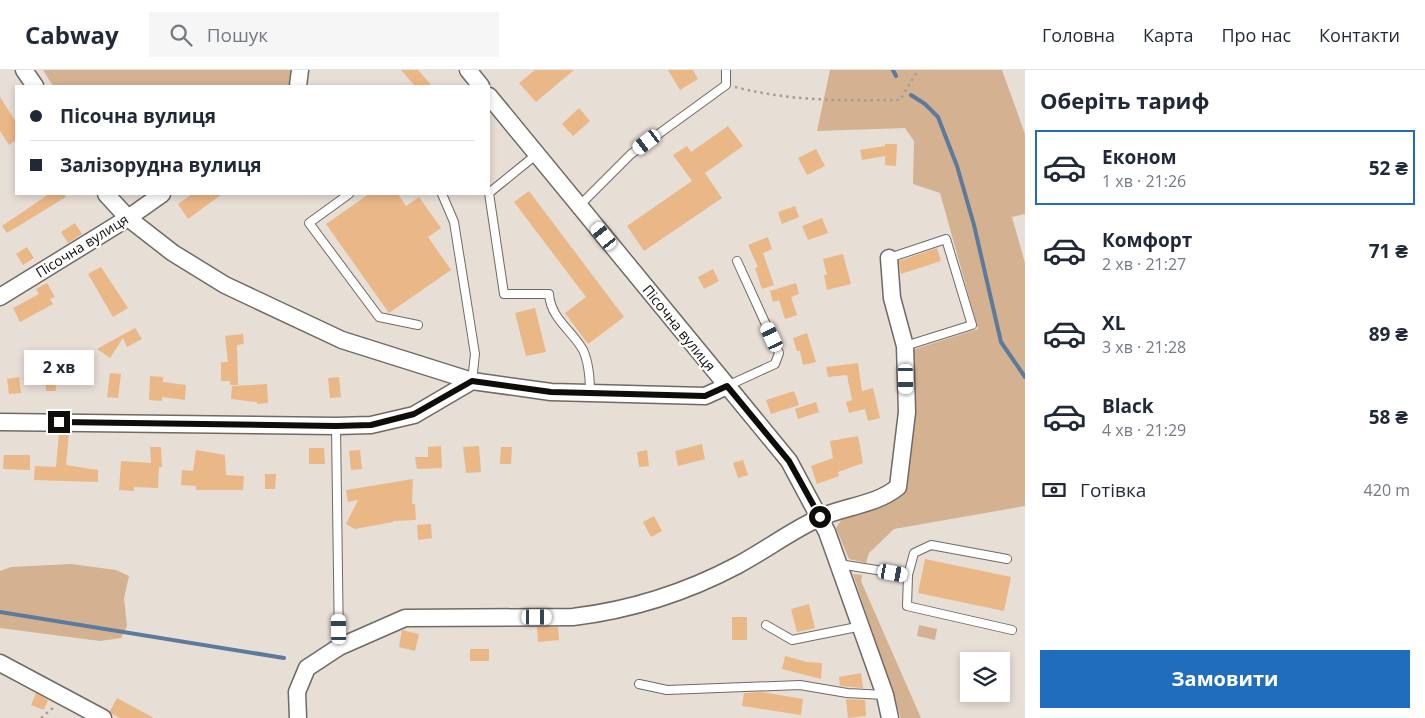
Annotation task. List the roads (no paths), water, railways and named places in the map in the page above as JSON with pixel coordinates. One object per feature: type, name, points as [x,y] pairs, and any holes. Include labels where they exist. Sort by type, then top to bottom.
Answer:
[{"type":"street","points":[[24,70],[34,85]]},
{"type":"street","points":[[298,85],[300,70]]},
{"type":"street","points":[[468,70],[480,85]]},
{"type":"street","name":"Пісочна вулиця","points":[[490,97],[789,461],[820,517],[839,564],[885,695],[890,718]]},
{"type":"street","points":[[107,195],[128,218],[172,253],[225,285],[342,340],[472,381],[551,392],[705,396],[727,386]]},
{"type":"street","name":"Пісочна вулиця","points":[[0,297],[128,218],[161,195]]},
{"type":"street","points":[[298,718],[297,692],[307,668],[339,647],[405,618],[573,617],[597,614],[650,602],[689,588],[738,565],[820,517],[888,495],[898,487],[907,412],[905,346],[892,298],[889,258]]},
{"type":"street","points":[[0,422],[371,425],[414,414],[472,381]]},
{"type":"street","points":[[0,663],[103,718]]},
{"type":"lane","points":[[579,206],[632,154],[726,84],[726,70]]},
{"type":"lane","points":[[490,192],[538,154]]},
{"type":"lane","points":[[348,195],[309,223],[379,317],[418,325]]},
{"type":"lane","points":[[442,195],[454,222],[475,354],[472,381]]},
{"type":"lane","points":[[489,195],[504,294],[549,294],[550,308],[583,351],[590,372],[590,393]]},
{"type":"lane","points":[[889,258],[946,239],[972,325],[905,346]]},
{"type":"lane","points":[[727,386],[775,364],[779,353],[737,261]]},
{"type":"lane","points":[[336,426],[339,647]]},
{"type":"lane","points":[[1008,559],[931,545],[914,553],[908,575],[907,606],[1012,630]]},
{"type":"lane","points":[[839,564],[908,575]]},
{"type":"lane","points":[[766,625],[792,640],[862,626]]},
{"type":"lane","points":[[639,684],[667,690],[800,685],[847,693],[885,695]]},
{"type":"waterway","points":[[893,70],[896,76]]},
{"type":"waterway","points":[[911,95],[925,104],[938,117],[957,166],[974,225],[1001,342],[1025,377]]},
{"type":"waterway","points":[[0,612],[284,658]]}]
